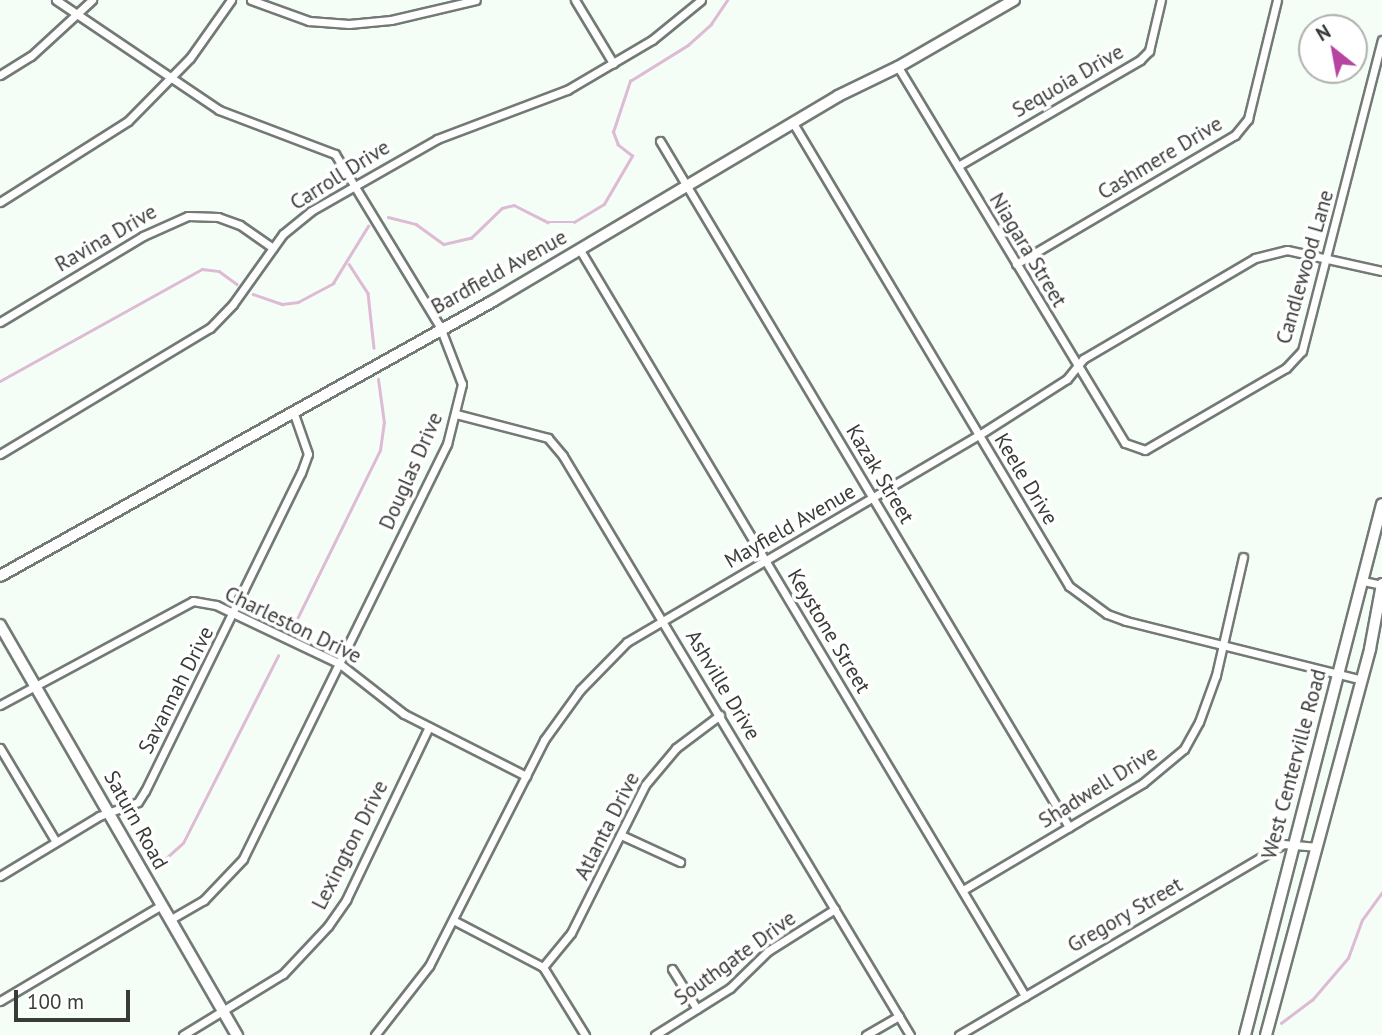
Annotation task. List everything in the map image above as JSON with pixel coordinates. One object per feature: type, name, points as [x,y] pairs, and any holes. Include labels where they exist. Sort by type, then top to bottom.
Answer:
[{"type":"street","name":"Douglas Drive","points":[[56,0],[229,114],[268,131],[324,146],[342,161],[440,327],[461,384],[447,444],[243,859],[204,900],[170,920]]},
{"type":"street","points":[[0,75],[31,56],[78,16],[92,0]]},
{"type":"street","points":[[0,202],[105,137],[173,79],[231,0]]},
{"type":"street","points":[[251,0],[309,21],[349,24],[391,20],[475,0]]},
{"type":"street","points":[[575,0],[613,63]]},
{"type":"street","name":"Carroll Drive","points":[[0,454],[210,328],[233,304],[295,222],[437,139],[533,104],[613,63],[685,18],[701,0]]},
{"type":"street","name":"Bardfield Avenue","points":[[0,576],[580,250],[838,96],[898,67],[1014,0]]},
{"type":"street","name":"Sequoia Drive","points":[[958,166],[1140,60],[1149,51],[1161,0]]},
{"type":"street","name":"Cashmere Drive","points":[[1016,264],[1235,135],[1248,119],[1277,0]]},
{"type":"street","name":"Candlewood Lane","points":[[1131,449],[1158,443],[1295,361],[1302,351],[1382,40]]},
{"type":"street","name":"Niagara Street","points":[[898,67],[1076,366],[1131,449]]},
{"type":"street","name":"Keele Drive","points":[[793,123],[1069,586],[1107,614],[1362,680]]},
{"type":"street","name":"Kazak Street","points":[[660,141],[1069,827]]},
{"type":"street","name":"Ravina Drive","points":[[0,322],[143,236],[188,215],[240,225],[273,248]]},
{"type":"street","name":"Keystone Street","points":[[580,250],[1025,996]]},
{"type":"street","name":"Mayfield Avenue","points":[[375,1035],[411,993],[453,920],[526,776],[561,714],[600,667],[627,642],[979,435],[1068,379],[1076,366],[1255,258],[1287,250],[1382,271]]},
{"type":"street","name":"Savannah Drive","points":[[0,876],[110,812],[138,802],[145,791],[234,613],[308,454],[293,411]]},
{"type":"street","name":"Ashville Drive","points":[[456,414],[548,438],[584,488],[910,1035]]},
{"type":"street","name":"West Centerville Road","points":[[1245,1035],[1268,952],[1292,842],[1382,504]]},
{"type":"street","name":"Shadwell Drive","points":[[963,890],[1143,783],[1184,749],[1199,722],[1223,645],[1243,557]]},
{"type":"street","points":[[1363,581],[1382,585]]},
{"type":"street","name":"West Centerville Road","points":[[1266,1035],[1284,955],[1362,680],[1382,585]]},
{"type":"street","name":"Charleston Drive","points":[[0,705],[182,604],[216,605],[340,664],[404,714],[526,776]]},
{"type":"street","name":"Saturn Road","points":[[0,625],[237,1035]]},
{"type":"street","name":"Atlanta Drive","points":[[543,967],[571,933],[645,785],[663,761],[720,715]]},
{"type":"street","name":"Lexington Drive","points":[[183,1035],[223,1014],[284,974],[328,926],[346,900],[429,727]]},
{"type":"street","points":[[0,748],[56,842]]},
{"type":"street","points":[[621,835],[680,862]]},
{"type":"street","points":[[1292,842],[1315,846]]},
{"type":"street","name":"Gregory Street","points":[[959,1035],[1292,842]]},
{"type":"street","points":[[0,1001],[162,905]]},
{"type":"street","name":"Southgate Drive","points":[[654,1035],[730,988],[768,951],[835,909]]},
{"type":"street","points":[[453,920],[543,967],[585,1035]]},
{"type":"street","points":[[1268,952],[1284,955]]},
{"type":"street","points":[[672,969],[697,1009]]},
{"type":"street","points":[[866,1035],[899,1016]]},
{"type":"waterway","points":[[388,217],[416,224],[444,244],[471,238],[502,208],[514,205],[548,222],[574,222],[604,204],[632,156],[618,145],[613,132],[630,81],[688,45],[711,24],[727,0]]},
{"type":"waterway","points":[[253,294],[282,304],[298,302],[333,283],[368,226]]},
{"type":"waterway","points":[[349,264],[368,293],[374,348]]},
{"type":"waterway","points":[[0,381],[202,269],[219,271],[237,284]]},
{"type":"waterway","points":[[294,625],[380,450],[384,423],[378,379]]},
{"type":"waterway","points":[[164,860],[183,843],[278,656]]},
{"type":"waterway","points":[[1281,1023],[1312,1000],[1348,958],[1362,920],[1382,892]]}]
